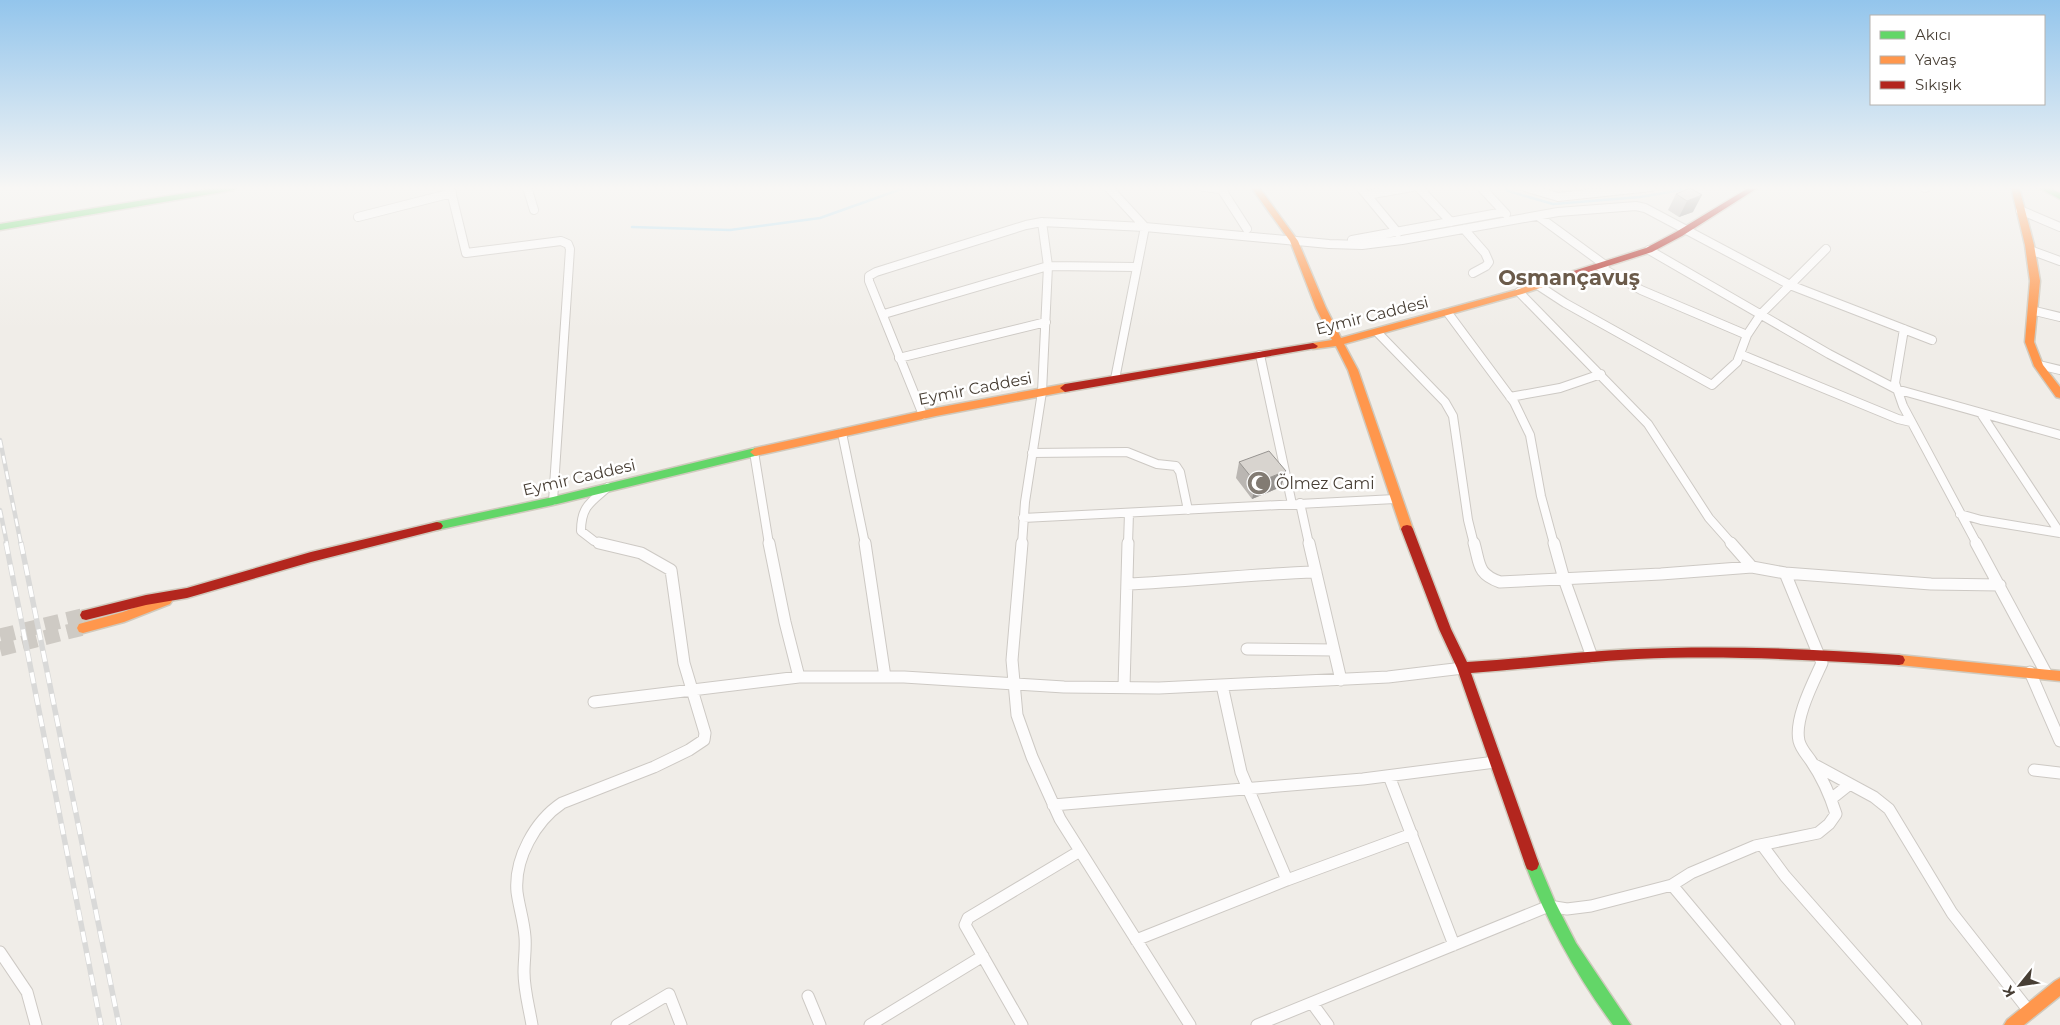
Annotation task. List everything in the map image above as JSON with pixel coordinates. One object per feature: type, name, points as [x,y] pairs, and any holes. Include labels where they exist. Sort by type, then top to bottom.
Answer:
[{"type":"street","points":[[462,235],[466,253],[561,241],[568,244],[570,249],[553,501]]},
{"type":"street","points":[[922,415],[884,314],[869,281],[871,274],[995,235]]},
{"type":"street","points":[[1044,235],[1048,266],[1042,392],[1023,518],[1012,660],[1017,716],[1053,805],[1190,1025]]},
{"type":"street","points":[[1116,379],[1143,235]]},
{"type":"street","points":[[1228,235],[1346,244],[1385,243],[1431,235]]},
{"type":"street","points":[[1290,235],[1294,241],[1321,308],[1353,370],[1396,499],[1445,628],[1464,668],[1542,893],[1595,990],[1618,1024]]},
{"type":"street","points":[[1346,244],[1350,241],[1387,235]]},
{"type":"street","points":[[1469,235],[1485,253],[1490,262],[1473,273]]},
{"type":"street","points":[[1562,235],[1603,266],[1641,290],[1747,335]]},
{"type":"street","name":"Eymir Caddesi","points":[[86,614],[138,601],[186,592],[413,531],[553,501],[754,452],[922,415],[1116,379],[1338,342],[1448,313],[1603,266],[1649,250],[1676,235]]},
{"type":"street","points":[[1697,235],[1790,285],[1932,340]]},
{"type":"street","points":[[2026,235],[2036,297],[2035,311],[2029,334],[2030,343],[2039,365],[2060,394]]},
{"type":"street","points":[[1539,286],[1565,303],[1712,385],[1737,362],[1747,335],[1761,314],[1826,249]]},
{"type":"street","points":[[1649,250],[1829,354],[1896,389],[2060,435]]},
{"type":"street","points":[[2030,250],[2060,261]]},
{"type":"street","points":[[884,314],[1048,266],[1136,267]]},
{"type":"street","points":[[1519,292],[1648,424],[1708,518],[1752,567]]},
{"type":"street","points":[[2035,311],[2060,317]]},
{"type":"street","points":[[1448,313],[1510,397],[1530,435],[1541,496],[1564,579],[1592,657]]},
{"type":"street","points":[[899,358],[1046,322]]},
{"type":"street","points":[[1904,329],[1895,383],[1896,389],[1911,422],[2046,674]]},
{"type":"street","points":[[1378,332],[1445,402],[1453,416],[1468,520],[1482,573],[1488,578],[1500,582],[1661,574],[1752,567],[1785,572],[1931,584],[2000,586]]},
{"type":"street","points":[[1740,354],[1898,419],[1911,422]]},
{"type":"street","points":[[1260,355],[1296,504],[1316,572],[1341,680]]},
{"type":"street","points":[[2039,365],[2060,370]]},
{"type":"street","points":[[1510,397],[1560,388],[1601,374]]},
{"type":"street","points":[[1982,414],[2060,533]]},
{"type":"street","points":[[842,433],[869,561],[885,677]]},
{"type":"street","points":[[754,452],[775,580],[788,639],[799,677]]},
{"type":"street","points":[[1032,453],[1127,452],[1157,464],[1176,466],[1180,472],[1188,510]]},
{"type":"street","points":[[532,1025],[524,977],[526,936],[517,891],[517,876],[522,856],[543,819],[560,804],[670,759],[704,740],[705,733],[684,663],[678,633],[671,570],[636,551],[590,540],[581,531],[580,517],[583,508],[608,487]]},
{"type":"street","points":[[1023,518],[1396,499]]},
{"type":"street","points":[[1124,687],[1129,513]]},
{"type":"street","points":[[1960,514],[1981,520],[2060,533]]},
{"type":"street","points":[[1127,584],[1174,582],[1254,574],[1316,572]]},
{"type":"street","points":[[1257,1025],[1549,906],[1566,909],[1591,906],[1672,885],[1691,873],[1762,845],[1818,833],[1830,824],[1836,814],[1831,799],[1799,741],[1799,727],[1805,704],[1822,663],[1820,654],[1785,572]]},
{"type":"street","name":"Eymir Caddesi","points":[[83,628],[140,612],[186,592]]},
{"type":"street","points":[[1247,649],[1334,650]]},
{"type":"street","points":[[594,702],[640,698],[692,689],[799,677],[885,677],[1064,687],[1222,685],[1388,677],[1464,668],[1526,665],[1592,657],[1714,653],[1820,654],[2060,676]]},
{"type":"street","points":[[2030,672],[2060,741]]},
{"type":"street","points":[[1222,685],[1241,772],[1287,880]]},
{"type":"street","points":[[1053,805],[1389,776],[1495,762]]},
{"type":"street","points":[[1812,764],[1874,797],[1889,809],[1952,913],[2028,1012]]},
{"type":"street","points":[[2034,770],[2060,773]]},
{"type":"street","points":[[1389,776],[1454,945]]},
{"type":"street","points":[[1831,799],[1850,784]]},
{"type":"street","points":[[1136,940],[1287,880],[1412,834]]},
{"type":"street","points":[[1762,845],[1785,876],[1916,1025]]},
{"type":"street","points":[[1022,1025],[965,926],[968,918],[1080,851]]},
{"type":"street","points":[[1672,885],[1789,1025]]},
{"type":"street","points":[[0,952],[27,992],[36,1025]]},
{"type":"street","points":[[870,1025],[982,956]]},
{"type":"street","points":[[2012,1025],[2060,986]]},
{"type":"street","points":[[617,1025],[669,994],[681,1025]]},
{"type":"street","points":[[808,996],[820,1025]]},
{"type":"street","points":[[1312,1003],[1328,1025]]},
{"type":"building","points":[[1269,451],[1286,471],[1256,483],[1239,462]]},
{"type":"tunnel","points":[[0,636],[86,615]]},
{"type":"tunnel","points":[[0,649],[83,628]]},
{"type":"railway","points":[[0,440],[21,544]]},
{"type":"railway","points":[[0,510],[7,544]]},
{"type":"railway","points":[[6,543],[101,1025]]},
{"type":"railway","points":[[21,543],[119,1025]]},
{"type":"traffic: fast","points":[[437,526],[553,501],[755,452]]},
{"type":"traffic: fast","points":[[1532,864],[1540,886],[1571,948],[1595,987],[1623,1025]]},
{"type":"traffic: slow","points":[[1290,235],[1294,241],[1321,308],[1353,370],[1407,529]]},
{"type":"traffic: slow","points":[[2027,235],[2035,281],[2035,295],[2029,334],[2030,342],[2039,366],[2060,394]]},
{"type":"traffic: slow","points":[[1313,346],[1338,342],[1519,292],[1567,276]]},
{"type":"traffic: slow","points":[[755,452],[936,412],[1065,388]]},
{"type":"traffic: slow","points":[[83,628],[124,617],[166,601]]},
{"type":"traffic: slow","points":[[1899,660],[2060,676]]},
{"type":"traffic: slow","points":[[2012,1025],[2060,986]]},
{"type":"traffic: jam","points":[[1567,276],[1649,250],[1677,235]]},
{"type":"traffic: jam","points":[[1065,388],[1313,346]]},
{"type":"traffic: jam","points":[[86,615],[146,600],[187,593],[311,557],[437,526]]},
{"type":"traffic: jam","points":[[1407,529],[1445,629],[1463,668],[1532,864]]},
{"type":"traffic: jam","points":[[1463,668],[1615,655],[1703,652],[1768,653],[1899,660]]},
{"type":"place","name":"Ölmez Cami","points":[[1259,483]]},
{"type":"district","name":"Osmançavuş","points":[[1569,278]]}]
